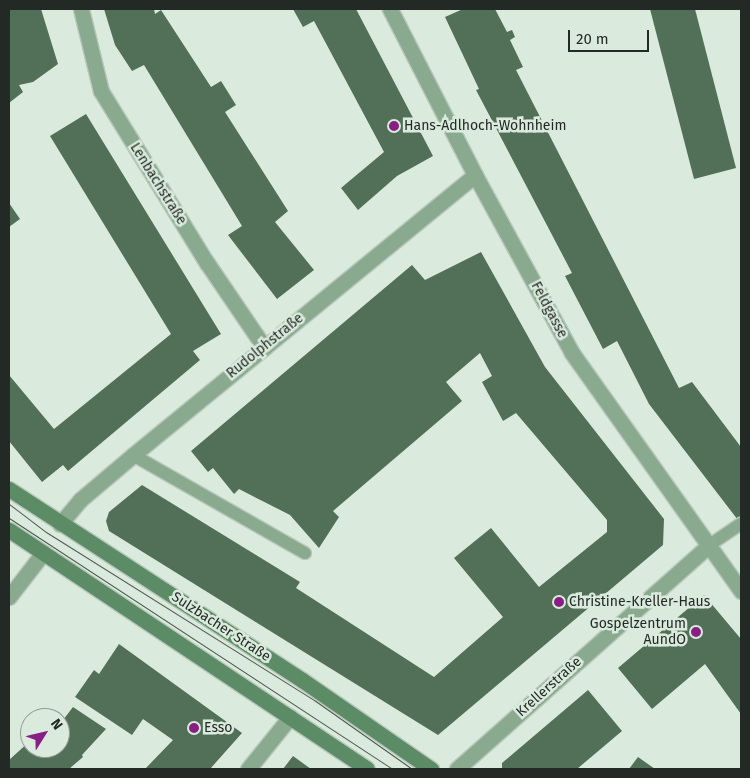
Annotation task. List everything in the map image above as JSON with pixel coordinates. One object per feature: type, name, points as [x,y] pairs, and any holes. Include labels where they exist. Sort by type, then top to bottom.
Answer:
[{"type":"main road","name":"Sulzbacher Straße","points":[[9,489],[60,524],[295,675],[431,769]]},
{"type":"main road","points":[[9,530],[367,769]]},
{"type":"street","name":"Lenbachstraße","points":[[81,9],[101,91],[207,263],[264,347]]},
{"type":"street","name":"Feldgasse","points":[[390,9],[475,174],[572,353],[741,591]]},
{"type":"street","name":"Rudolphstraße","points":[[60,524],[80,500],[133,455],[475,174]]},
{"type":"street","name":"Krellerstraße","points":[[457,769],[708,546]]},
{"type":"street","points":[[9,597],[43,553]]},
{"type":"street","points":[[248,769],[290,717]]},
{"type":"lane","points":[[133,455],[306,553]]},
{"type":"lane","points":[[708,546],[741,524]]},
{"type":"building","points":[[9,9],[41,9],[58,64],[33,82],[19,85],[23,92],[9,103]]},
{"type":"building","points":[[104,9],[154,9],[155,14],[161,10],[211,87],[221,81],[236,105],[225,112],[288,211],[275,222],[314,270],[277,299],[228,235],[242,226],[144,65],[132,71],[115,45]]},
{"type":"building","points":[[293,9],[356,9],[433,156],[397,176],[358,210],[341,188],[384,152],[314,21],[303,27]]},
{"type":"building","points":[[463,9],[495,9],[507,32],[512,30],[515,37],[510,40],[523,67],[516,70],[679,388],[692,382],[741,447],[741,524],[649,404],[617,341],[603,349],[565,276],[572,273],[476,90],[479,89],[445,17]]},
{"type":"building","points":[[650,9],[695,9],[736,168],[694,179]]},
{"type":"building","points":[[86,114],[221,334],[193,351],[200,360],[68,471],[63,465],[42,482],[9,441],[9,375],[54,429],[171,334],[50,136]]},
{"type":"building","points":[[9,203],[20,219],[9,227]]},
{"type":"building","points":[[481,252],[545,367],[664,519],[663,545],[438,735],[109,531],[106,521],[109,512],[142,485],[300,582],[296,588],[434,677],[503,617],[454,558],[491,528],[539,587],[607,532],[607,520],[516,413],[503,421],[482,382],[492,376],[480,353],[446,382],[462,401],[333,511],[339,517],[319,548],[290,515],[239,489],[234,494],[213,468],[208,472],[191,451],[412,265],[425,280]]},
{"type":"building","points":[[704,595],[741,639],[741,714],[705,664],[652,709],[618,668]]},
{"type":"building","points":[[119,644],[242,733],[210,769],[145,769],[173,740],[143,719],[132,735],[75,697],[94,670],[99,674]]},
{"type":"building","points":[[588,690],[622,731],[577,769],[502,769],[502,763]]},
{"type":"building","points":[[73,707],[106,729],[82,755],[83,757],[69,769],[9,769],[9,760],[20,750],[20,758],[70,758],[70,711]]},
{"type":"building","points":[[293,756],[311,769],[283,769]]},
{"type":"building","points":[[638,757],[655,769],[629,769]]},
{"type":"tram line","points":[[9,504],[46,532],[314,700],[412,769]]},
{"type":"tram line","points":[[9,518],[393,769]]},
{"type":"place","name":"Hans-Adlhoch-Wohnheim","points":[[394,126]]},
{"type":"place","name":"Christine-Kreller-Haus","points":[[559,602]]},
{"type":"place","name":"Gospelzentrum AundO","points":[[696,632]]},
{"type":"place","name":"Esso","points":[[194,728]]}]
